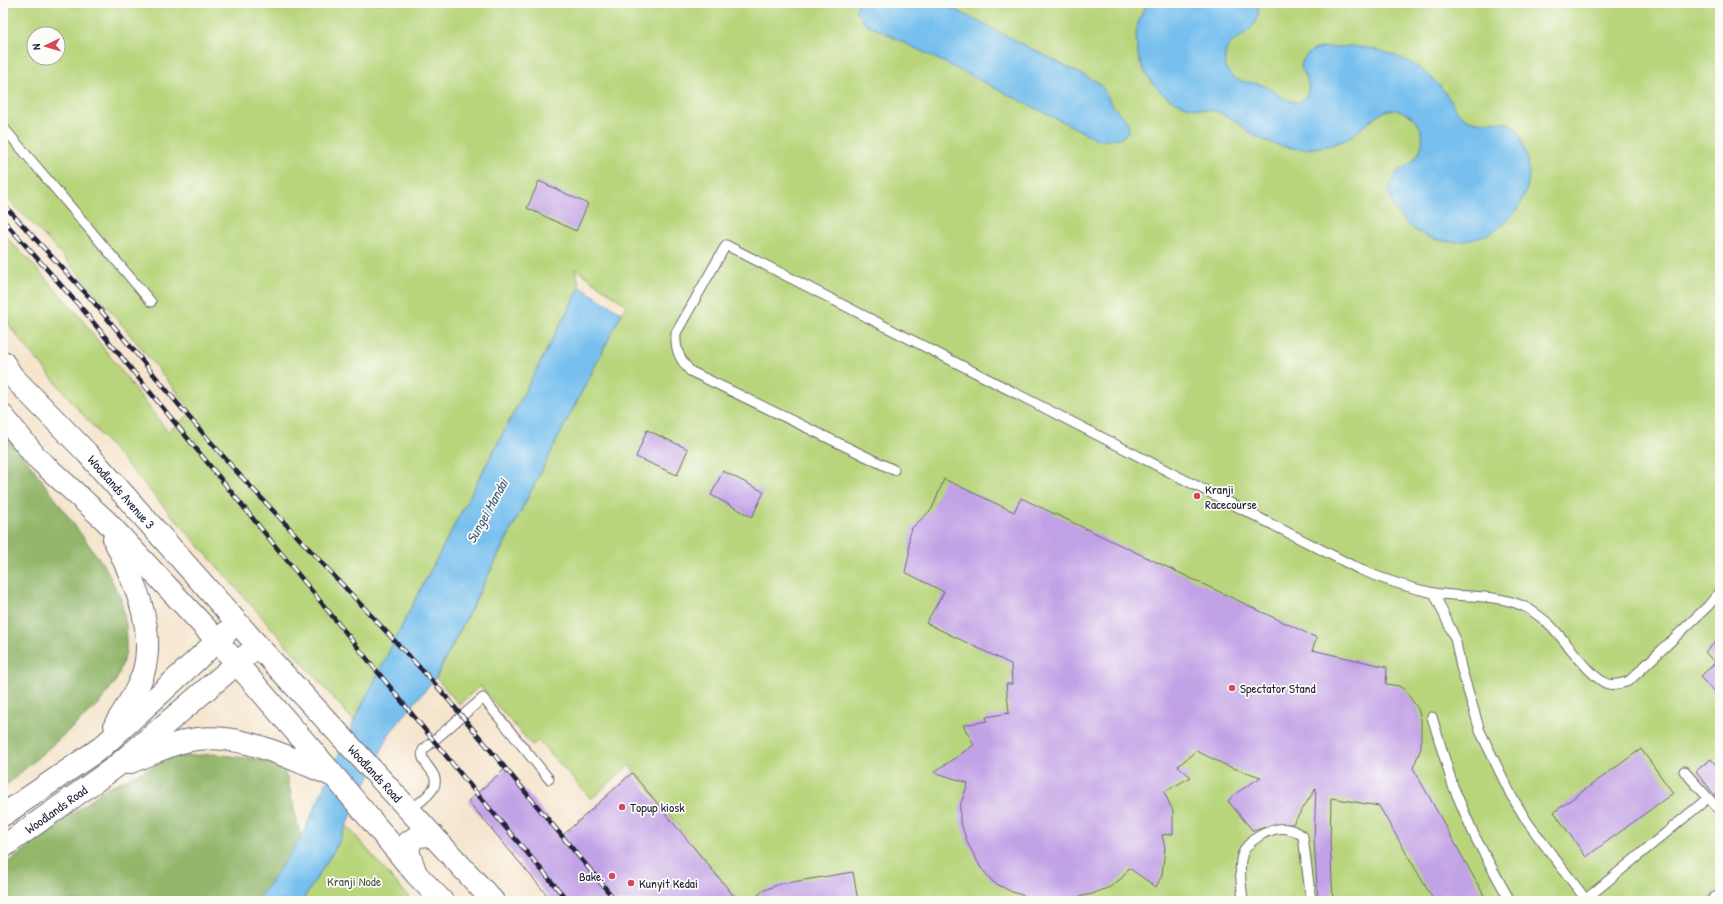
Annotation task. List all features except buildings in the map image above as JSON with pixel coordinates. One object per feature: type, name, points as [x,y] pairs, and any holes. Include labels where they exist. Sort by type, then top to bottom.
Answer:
[{"type":"main road","name":"Woodlands Avenue 3","points":[[3,362],[12,376],[87,453],[238,623]]},
{"type":"main road","points":[[3,416],[36,457],[106,521],[237,663],[416,874],[442,901]]},
{"type":"main road","points":[[102,746],[135,692],[146,663],[147,647],[143,613],[138,593],[106,521]]},
{"type":"main road","name":"Woodlands Road","points":[[3,815],[102,746],[238,623],[493,901]]},
{"type":"main road","name":"Woodlands Road","points":[[3,848],[114,768],[258,646]]},
{"type":"main road","points":[[114,768],[182,742],[202,739],[225,739],[270,750],[335,777]]},
{"type":"main road","points":[[416,874],[409,854],[409,842],[418,836],[432,835]]},
{"type":"lane","points":[[3,127],[151,302]]},
{"type":"lane","points":[[894,470],[690,371],[680,358],[676,343],[676,333],[726,245],[1336,558],[1386,580],[1434,593],[1490,598],[1511,602],[1527,608],[1549,624],[1600,680],[1608,684],[1618,684],[1629,681],[1708,606],[1720,592]]},
{"type":"lane","points":[[1434,593],[1455,638],[1461,668],[1480,731],[1511,795],[1528,823],[1587,900],[1708,798]]},
{"type":"lane","points":[[409,811],[434,787],[435,780],[433,772],[423,761],[423,750],[483,698],[549,778]]},
{"type":"lane","points":[[1432,717],[1453,786],[1475,838],[1510,901]]},
{"type":"lane","points":[[1684,770],[1720,811]]},
{"type":"lane","points":[[1243,901],[1241,860],[1243,852],[1256,838],[1275,829],[1292,830],[1303,836],[1311,901]]},
{"type":"lane","points":[[1710,901],[1720,893]]},
{"type":"green space","name":"Kranji Racecourse","points":[[3,3],[1720,3],[1720,901],[733,901],[736,898],[629,765],[591,799],[539,741],[532,745],[480,686],[459,704],[436,678],[626,305],[575,268],[580,287],[417,596],[354,721],[83,415],[14,332],[3,314],[3,234],[28,259],[79,316],[168,432],[193,412],[125,328],[54,246],[3,195]]},
{"type":"green space","points":[[3,431],[30,464],[105,567],[121,599],[126,625],[126,652],[117,679],[98,705],[3,788]]},
{"type":"green space","points":[[214,754],[256,759],[282,765],[287,778],[301,838],[257,901],[3,901],[3,865],[106,788],[174,757]]},
{"type":"green space","name":"Kranji Node","points":[[346,825],[412,901],[302,901],[337,846]]},
{"type":"water","points":[[859,3],[942,3],[1098,83],[1104,89],[1111,103],[1127,121],[1129,128],[1127,133],[1120,138],[1099,140],[865,23],[855,11]]},
{"type":"water","points":[[1147,3],[1258,3],[1258,14],[1254,24],[1249,30],[1229,45],[1226,51],[1226,67],[1236,79],[1265,86],[1284,98],[1294,102],[1300,102],[1306,95],[1308,83],[1301,66],[1303,60],[1314,50],[1330,47],[1363,48],[1377,50],[1402,58],[1425,72],[1435,81],[1442,88],[1459,113],[1466,119],[1481,122],[1505,123],[1512,126],[1518,132],[1524,147],[1529,173],[1524,196],[1512,215],[1495,230],[1474,239],[1450,242],[1427,236],[1405,222],[1400,217],[1393,205],[1390,192],[1393,179],[1398,171],[1413,161],[1420,150],[1422,133],[1417,122],[1407,114],[1398,110],[1390,110],[1382,112],[1347,139],[1322,147],[1298,149],[1268,142],[1254,135],[1233,119],[1220,113],[1181,104],[1160,92],[1152,83],[1141,63],[1137,51],[1137,27]]},
{"type":"water","name":"Sungei Mandai","points":[[580,287],[622,313],[436,677],[389,734],[337,846],[302,901],[257,901],[301,838],[354,721],[417,596]]},
{"type":"railway","points":[[3,204],[92,300],[188,416],[237,472],[437,686],[616,901]]},
{"type":"railway","points":[[3,220],[84,311],[473,789],[568,901]]},
{"type":"place","name":"Kranji Racecourse","points":[[1197,496]]},
{"type":"place","name":"Spectator Stand","points":[[1232,688]]},
{"type":"place","name":"Topup kiosk","points":[[622,807]]},
{"type":"place","name":"Bake.","points":[[612,876]]},
{"type":"place","name":"Kunyit Kedai","points":[[631,883]]}]
